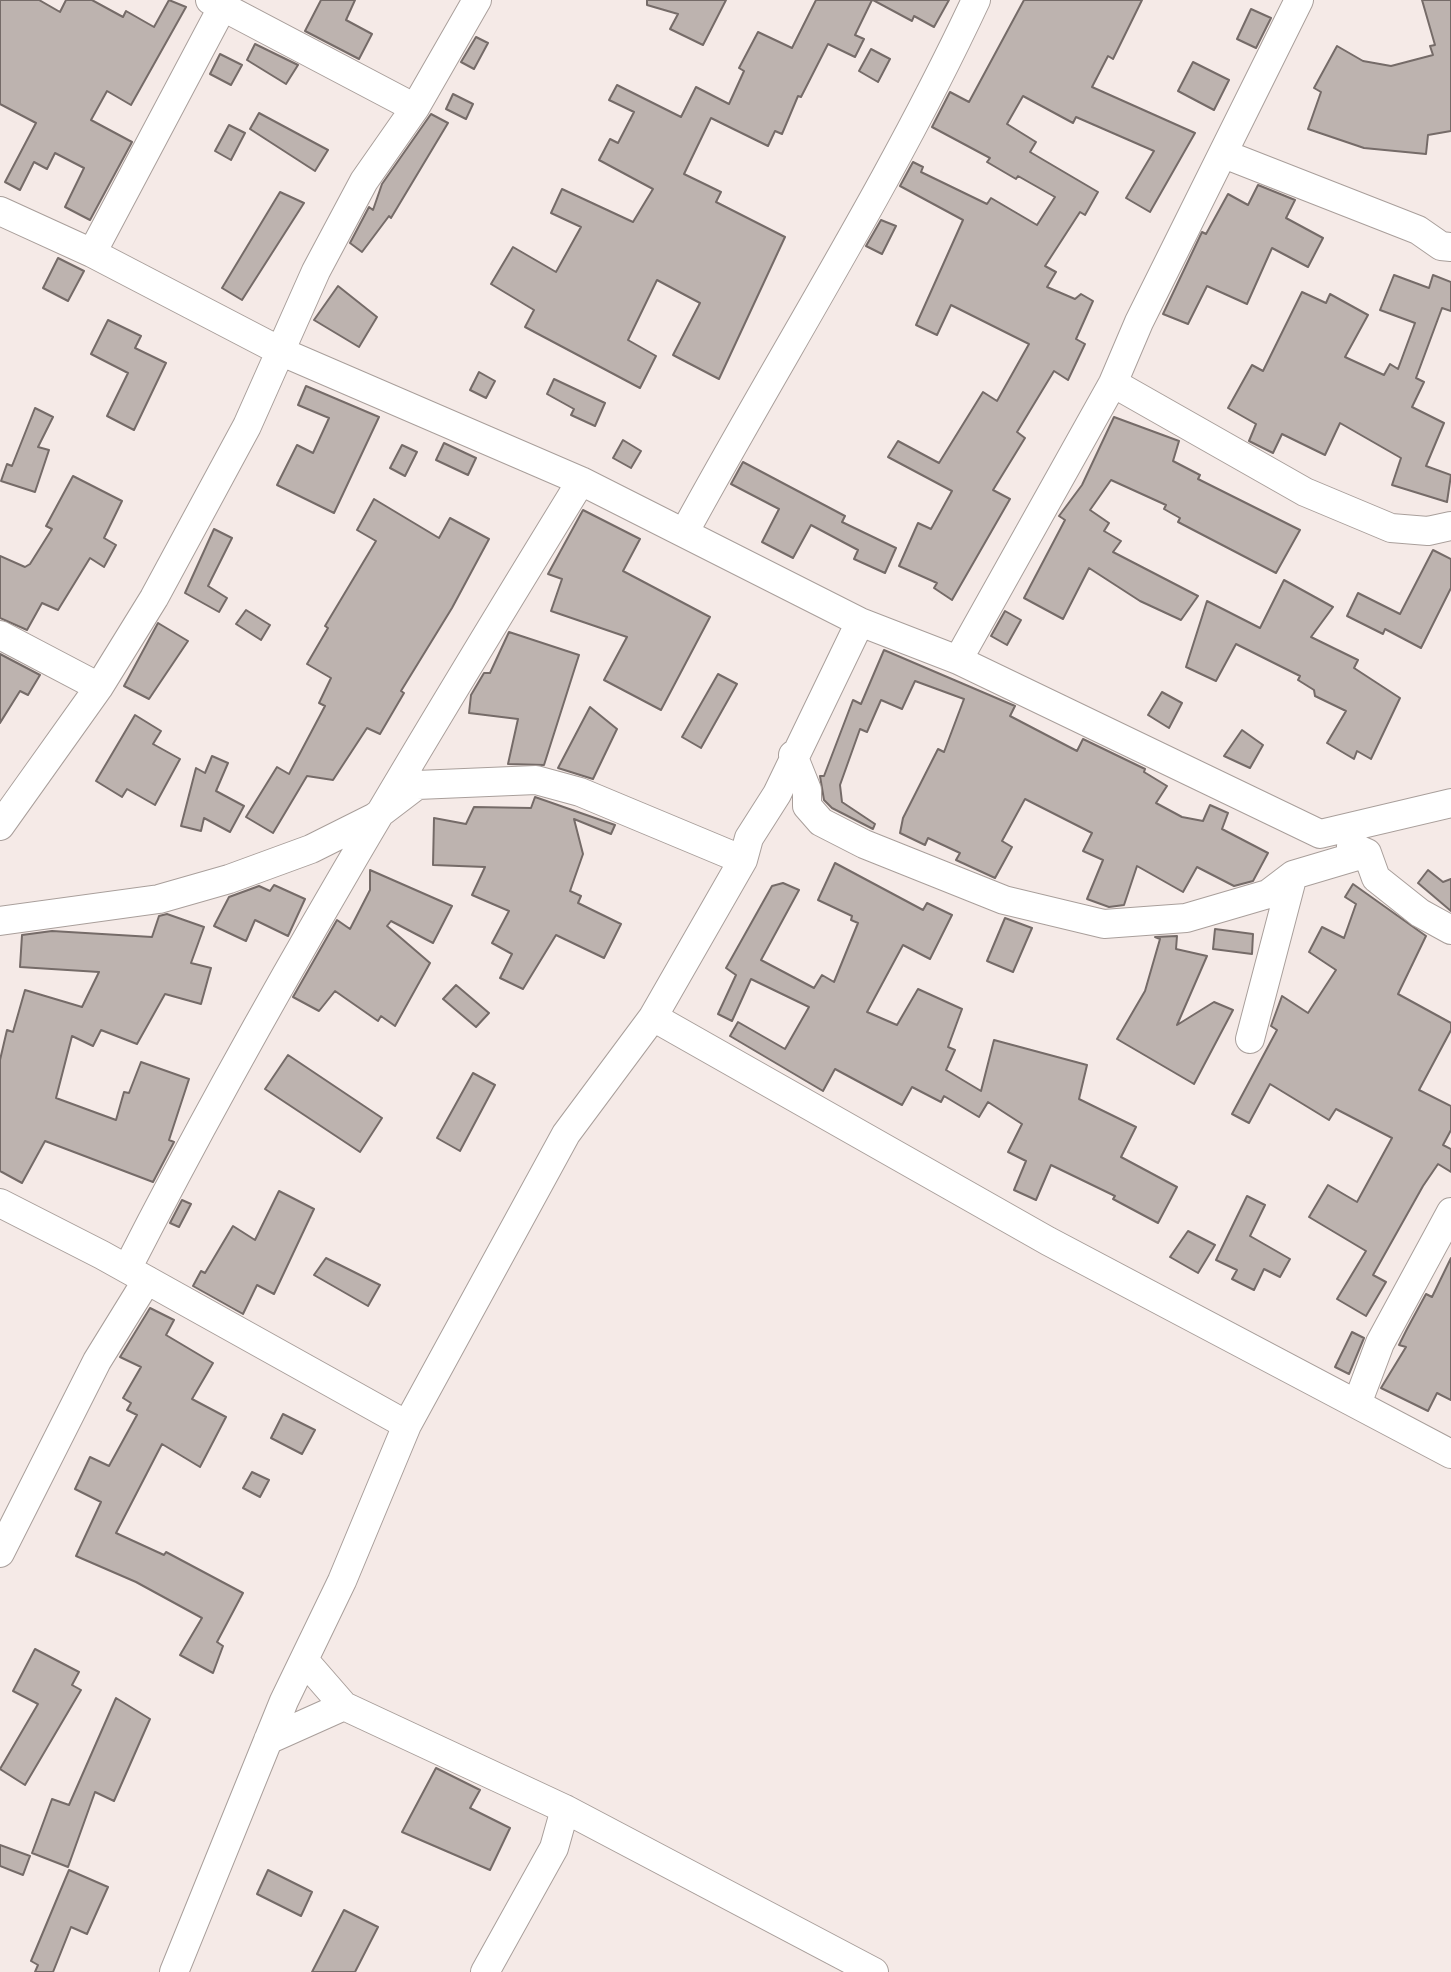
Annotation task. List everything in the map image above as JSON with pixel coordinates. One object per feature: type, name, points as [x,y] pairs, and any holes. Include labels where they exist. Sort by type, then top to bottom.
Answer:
[{"type":"street","points":[[0,826],[99,687],[154,598],[282,352],[316,271],[364,181],[415,108],[477,0]]},
{"type":"street","points":[[684,533],[746,419],[865,219],[976,0]]},
{"type":"street","points":[[958,660],[1113,383],[1139,322],[1299,0]]},
{"type":"street","points":[[92,253],[217,3],[415,108]]},
{"type":"street","points":[[1224,154],[1418,230],[1441,246],[1451,247]]},
{"type":"street","points":[[0,211],[92,253],[282,352],[581,481],[860,622],[958,660],[1320,834],[1367,853],[1376,878],[1420,913],[1451,930]]},
{"type":"street","points":[[1113,383],[1305,492],[1391,528],[1428,531],[1451,526]]},
{"type":"street","points":[[0,1553],[97,1361],[189,1148],[375,817],[581,481]]},
{"type":"street","points":[[174,1972],[268,1740],[342,1581],[407,1425],[566,1134],[653,1017],[743,860],[749,838],[777,794],[793,755],[860,622]]},
{"type":"street","points":[[0,635],[99,687]]},
{"type":"street","points":[[793,755],[807,790],[807,806],[821,822],[864,844],[1004,900],[1104,924],[1186,918],[1268,894],[1293,875],[1367,853]]},
{"type":"street","points":[[0,921],[159,899],[311,849],[375,817],[417,785],[536,780],[580,792],[743,860]]},
{"type":"street","points":[[1320,834],[1451,803]]},
{"type":"street","points":[[1250,1039],[1293,875]]},
{"type":"street","points":[[653,1017],[1048,1241],[1451,1454]]},
{"type":"street","points":[[0,1203],[137,1274],[407,1425]]},
{"type":"street","points":[[1357,1404],[1400,1302],[1451,1212]]},
{"type":"street","points":[[304,1660],[344,1706],[565,1809],[874,1972]]},
{"type":"street","points":[[268,1740],[344,1706]]},
{"type":"street","points":[[485,1972],[554,1848],[565,1809]]},
{"type":"building","points":[[0,0],[39,0],[60,12],[66,0],[92,0],[123,17],[126,11],[154,27],[169,0],[186,7],[131,105],[107,91],[91,120],[132,142],[90,220],[65,207],[84,168],[55,153],[47,169],[34,162],[20,190],[5,182],[36,123],[0,104]]},
{"type":"building","points":[[321,0],[355,0],[346,20],[372,34],[359,59],[305,31]]},
{"type":"building","points":[[647,0],[726,0],[703,45],[670,29],[678,14],[647,5]]},
{"type":"building","points":[[816,0],[872,0],[855,35],[864,39],[855,57],[828,44],[801,97],[798,96],[782,134],[775,131],[768,146],[711,118],[684,174],[721,192],[716,202],[785,237],[719,379],[673,355],[700,303],[657,280],[628,340],[656,356],[640,388],[525,327],[534,310],[491,284],[513,247],[556,272],[581,227],[551,213],[562,189],[633,222],[653,189],[599,160],[610,139],[618,143],[634,112],[609,100],[617,85],[681,117],[696,87],[729,104],[744,71],[739,68],[758,32],[792,48]]},
{"type":"building","points":[[873,0],[949,0],[934,27],[914,16],[912,21]]},
{"type":"building","points":[[1024,0],[1142,0],[1113,59],[1108,56],[1092,87],[1195,133],[1150,212],[1126,198],[1154,151],[1076,117],[1073,123],[1023,96],[1007,124],[1036,142],[1030,152],[1098,192],[1085,215],[1080,212],[1045,266],[1056,272],[1047,287],[1075,299],[1081,294],[1093,301],[1076,339],[1085,344],[1068,380],[1054,371],[1017,432],[1025,438],[993,490],[1010,499],[952,600],[934,588],[937,583],[899,566],[918,523],[931,529],[952,491],[888,457],[898,441],[939,463],[983,392],[997,401],[1029,344],[951,305],[937,335],[916,325],[963,220],[900,186],[913,162],[923,167],[921,172],[987,204],[991,198],[1037,225],[1055,197],[1018,176],[1016,179],[987,162],[990,158],[932,127],[950,92],[969,102]]},
{"type":"building","points":[[1422,0],[1451,0],[1451,131],[1428,135],[1426,154],[1364,148],[1308,129],[1321,92],[1314,88],[1337,46],[1363,61],[1391,66],[1433,55],[1430,46],[1435,45]]},
{"type":"building","points":[[1251,9],[1271,18],[1256,48],[1237,39]]},
{"type":"building","points":[[476,37],[488,43],[474,69],[461,62]]},
{"type":"building","points":[[255,44],[298,65],[286,84],[247,60]]},
{"type":"building","points":[[871,49],[890,59],[878,82],[859,71]]},
{"type":"building","points":[[220,54],[242,65],[231,85],[210,74]]},
{"type":"building","points":[[1193,62],[1229,80],[1214,110],[1178,91]]},
{"type":"building","points":[[453,94],[473,104],[466,119],[446,109]]},
{"type":"building","points":[[259,113],[328,150],[315,171],[250,129]]},
{"type":"building","points":[[431,114],[448,123],[391,218],[389,216],[362,252],[350,243],[369,207],[373,210],[382,184]]},
{"type":"building","points":[[229,125],[245,133],[231,160],[215,151]]},
{"type":"building","points":[[1258,185],[1295,200],[1286,218],[1323,238],[1308,267],[1272,248],[1247,304],[1207,286],[1188,324],[1163,314],[1202,232],[1206,234],[1228,194],[1248,205]]},
{"type":"building","points":[[280,192],[304,203],[242,300],[222,288]]},
{"type":"building","points":[[881,220],[896,226],[882,254],[866,246]]},
{"type":"building","points":[[58,258],[84,271],[68,301],[43,288]]},
{"type":"building","points":[[1394,275],[1429,288],[1433,275],[1451,282],[1451,311],[1442,308],[1416,378],[1424,382],[1412,407],[1444,423],[1426,466],[1451,475],[1447,502],[1392,485],[1401,458],[1340,423],[1325,455],[1282,434],[1273,453],[1249,441],[1256,424],[1228,408],[1252,365],[1263,371],[1302,292],[1326,303],[1330,294],[1368,315],[1345,357],[1384,375],[1390,364],[1398,369],[1415,323],[1380,310]]},
{"type":"building","points":[[338,286],[377,317],[359,347],[314,320]]},
{"type":"building","points":[[108,320],[141,336],[135,348],[166,363],[134,430],[107,416],[128,373],[91,354]]},
{"type":"building","points":[[479,372],[495,381],[486,398],[470,390]]},
{"type":"building","points":[[554,379],[605,403],[595,426],[571,415],[574,409],[547,394]]},
{"type":"building","points":[[306,386],[379,417],[334,513],[277,485],[297,445],[313,453],[329,418],[298,405]]},
{"type":"building","points":[[35,408],[53,417],[38,447],[49,450],[35,492],[1,481],[7,464],[12,466]]},
{"type":"building","points":[[1114,417],[1179,441],[1173,461],[1200,475],[1198,479],[1300,530],[1276,573],[1178,522],[1180,518],[1164,509],[1166,505],[1111,480],[1090,510],[1109,523],[1104,531],[1121,541],[1113,552],[1198,596],[1181,620],[1140,601],[1089,568],[1063,619],[1024,598],[1065,520],[1059,516],[1082,485]]},
{"type":"building","points":[[623,440],[641,451],[631,468],[613,458]]},
{"type":"building","points":[[444,443],[476,458],[468,475],[436,460]]},
{"type":"building","points":[[402,445],[417,452],[405,476],[390,468]]},
{"type":"building","points":[[743,462],[845,516],[842,522],[896,548],[885,573],[854,559],[858,550],[811,525],[793,558],[762,542],[779,509],[731,484]]},
{"type":"building","points":[[73,476],[122,501],[104,538],[116,545],[104,567],[90,558],[58,610],[42,603],[27,630],[0,618],[0,556],[25,567],[30,564],[52,529],[46,526]]},
{"type":"building","points":[[374,499],[439,538],[450,518],[489,539],[452,608],[401,691],[404,693],[380,734],[367,728],[333,780],[307,776],[273,833],[246,817],[277,767],[289,774],[325,706],[319,703],[331,678],[307,664],[328,628],[325,626],[376,541],[357,530]]},
{"type":"building","points":[[583,510],[640,539],[623,571],[710,617],[661,710],[604,680],[627,637],[551,611],[562,579],[548,574]]},
{"type":"building","points":[[214,529],[232,538],[208,586],[227,598],[219,612],[185,593]]},
{"type":"building","points":[[1433,550],[1451,559],[1451,588],[1421,648],[1385,629],[1383,634],[1347,616],[1358,593],[1400,614]]},
{"type":"building","points":[[1284,580],[1333,607],[1311,637],[1358,660],[1354,668],[1400,698],[1371,759],[1357,751],[1354,759],[1327,743],[1346,711],[1315,696],[1314,690],[1298,680],[1300,676],[1236,644],[1216,681],[1186,667],[1207,601],[1260,628]]},
{"type":"building","points":[[246,610],[270,625],[261,640],[236,624]]},
{"type":"building","points":[[1005,611],[1021,620],[1007,645],[991,636]]},
{"type":"building","points":[[158,623],[188,641],[149,699],[124,686]]},
{"type":"building","points":[[509,632],[579,655],[544,765],[508,764],[518,719],[469,713],[471,695],[484,673],[490,673]]},
{"type":"building","points":[[884,650],[1015,706],[1010,716],[1077,751],[1083,739],[1145,769],[1144,772],[1167,786],[1156,803],[1182,817],[1203,821],[1210,805],[1228,813],[1222,829],[1268,853],[1253,881],[1234,886],[1197,867],[1183,892],[1137,866],[1124,905],[1109,907],[1087,899],[1103,860],[1083,851],[1092,833],[1025,799],[1002,841],[1012,847],[995,878],[956,860],[960,853],[928,838],[925,845],[900,833],[903,818],[938,749],[944,752],[964,699],[915,681],[902,709],[881,700],[867,732],[860,729],[840,785],[842,802],[875,824],[873,829],[832,808],[824,800],[820,776],[824,776],[853,700],[861,704]]},
{"type":"building","points":[[0,654],[40,675],[28,695],[20,691],[0,723]]},
{"type":"building","points":[[718,674],[737,684],[701,748],[682,737]]},
{"type":"building","points":[[1162,692],[1182,703],[1169,728],[1148,715]]},
{"type":"building","points":[[590,707],[617,729],[593,779],[558,768]]},
{"type":"building","points":[[135,715],[161,731],[153,744],[180,759],[155,805],[127,789],[122,797],[96,781]]},
{"type":"building","points":[[1242,730],[1263,745],[1250,768],[1224,756]]},
{"type":"building","points":[[212,756],[228,763],[216,791],[244,806],[230,832],[204,818],[201,831],[181,826],[196,768],[205,773]]},
{"type":"building","points":[[535,797],[615,825],[611,834],[574,819],[583,854],[570,891],[581,896],[578,903],[621,924],[604,958],[556,935],[523,989],[500,978],[512,954],[492,943],[509,911],[472,895],[485,867],[433,865],[434,818],[466,824],[474,807],[531,808]]},
{"type":"building","points":[[835,863],[923,910],[927,903],[952,915],[930,959],[903,945],[867,1012],[897,1025],[918,989],[962,1009],[948,1047],[955,1050],[946,1070],[981,1091],[994,1040],[1087,1065],[1079,1099],[1136,1127],[1121,1157],[1177,1187],[1158,1223],[1113,1199],[1115,1196],[1051,1165],[1036,1200],[1014,1190],[1026,1161],[1008,1152],[1022,1124],[988,1102],[979,1117],[944,1096],[941,1102],[912,1087],[902,1105],[835,1069],[823,1091],[730,1036],[738,1022],[785,1049],[809,1007],[751,979],[732,1021],[718,1014],[736,975],[726,968],[772,886],[783,883],[799,890],[761,960],[814,988],[822,975],[834,982],[858,923],[851,920],[852,916],[818,900]]},
{"type":"building","points":[[370,870],[452,906],[433,943],[391,921],[387,926],[430,963],[395,1026],[381,1016],[378,1021],[335,991],[319,1011],[293,997],[337,920],[350,929],[370,890]]},
{"type":"building","points":[[1428,870],[1443,882],[1451,879],[1451,911],[1418,883]]},
{"type":"building","points":[[1353,884],[1426,936],[1398,994],[1451,1023],[1451,1030],[1419,1090],[1451,1106],[1451,1130],[1443,1145],[1451,1149],[1451,1172],[1438,1164],[1423,1186],[1373,1275],[1386,1282],[1366,1316],[1337,1299],[1366,1251],[1309,1217],[1328,1185],[1357,1202],[1392,1138],[1336,1109],[1329,1120],[1270,1084],[1249,1123],[1232,1114],[1277,1030],[1271,1026],[1282,996],[1308,1013],[1336,970],[1309,952],[1322,927],[1344,938],[1356,904],[1345,897]]},
{"type":"building","points":[[274,885],[305,899],[288,936],[255,920],[246,941],[214,926],[229,897],[259,886],[270,891]]},
{"type":"building","points":[[167,914],[204,927],[191,963],[211,968],[201,1004],[165,994],[137,1044],[101,1030],[93,1046],[72,1036],[56,1098],[116,1120],[124,1092],[129,1093],[141,1062],[189,1079],[169,1140],[174,1142],[153,1182],[45,1141],[22,1183],[0,1171],[0,1060],[7,1030],[13,1032],[25,990],[82,1007],[99,972],[20,967],[22,935],[52,931],[152,937],[159,916]]},
{"type":"building","points":[[1005,918],[1032,928],[1013,972],[987,961]]},
{"type":"building","points":[[1215,929],[1253,934],[1252,954],[1213,949]]},
{"type":"building","points":[[1177,936],[1176,949],[1207,956],[1177,1025],[1214,1002],[1233,1010],[1194,1084],[1117,1039],[1145,991],[1160,939],[1155,937]]},
{"type":"building","points":[[456,985],[489,1013],[476,1027],[443,999]]},
{"type":"building","points":[[288,1055],[382,1118],[360,1152],[265,1089]]},
{"type":"building","points":[[473,1073],[495,1085],[460,1151],[437,1138]]},
{"type":"building","points":[[279,1191],[314,1209],[274,1294],[257,1285],[243,1314],[193,1286],[201,1271],[205,1273],[233,1226],[255,1240]]},
{"type":"building","points":[[1247,1196],[1265,1205],[1250,1236],[1290,1259],[1280,1277],[1264,1269],[1254,1290],[1232,1279],[1237,1270],[1216,1260]]},
{"type":"building","points":[[182,1200],[191,1204],[179,1227],[170,1223]]},
{"type":"building","points":[[1188,1231],[1215,1245],[1198,1273],[1170,1257]]},
{"type":"building","points":[[326,1258],[380,1285],[368,1306],[314,1275]]},
{"type":"building","points":[[1451,1258],[1451,1400],[1437,1393],[1428,1411],[1381,1388],[1406,1347],[1399,1345],[1407,1329],[1426,1294],[1432,1297]]},
{"type":"building","points":[[150,1308],[174,1320],[166,1335],[213,1363],[192,1399],[226,1417],[200,1467],[162,1444],[116,1533],[164,1555],[166,1552],[243,1593],[217,1642],[223,1646],[213,1673],[180,1655],[202,1618],[136,1582],[76,1556],[101,1502],[75,1489],[90,1457],[109,1466],[137,1415],[127,1410],[131,1403],[123,1398],[141,1367],[120,1357]]},
{"type":"building","points":[[1352,1332],[1364,1338],[1349,1374],[1335,1367]]},
{"type":"building","points":[[283,1414],[315,1430],[302,1454],[271,1438]]},
{"type":"building","points":[[252,1472],[269,1480],[260,1497],[243,1488]]},
{"type":"building","points":[[35,1649],[79,1672],[72,1685],[81,1690],[25,1785],[0,1769],[38,1704],[13,1691]]},
{"type":"building","points":[[116,1698],[150,1719],[114,1801],[95,1792],[68,1867],[32,1853],[52,1799],[69,1805]]},
{"type":"building","points":[[436,1768],[480,1790],[470,1808],[510,1828],[490,1870],[402,1832]]},
{"type":"building","points":[[0,1845],[30,1856],[23,1875],[0,1866]]},
{"type":"building","points":[[69,1870],[108,1887],[87,1934],[71,1927],[53,1972],[35,1972],[38,1965],[31,1961]]},
{"type":"building","points":[[268,1870],[312,1892],[301,1916],[257,1894]]},
{"type":"building","points":[[344,1910],[378,1927],[355,1972],[312,1972]]}]
